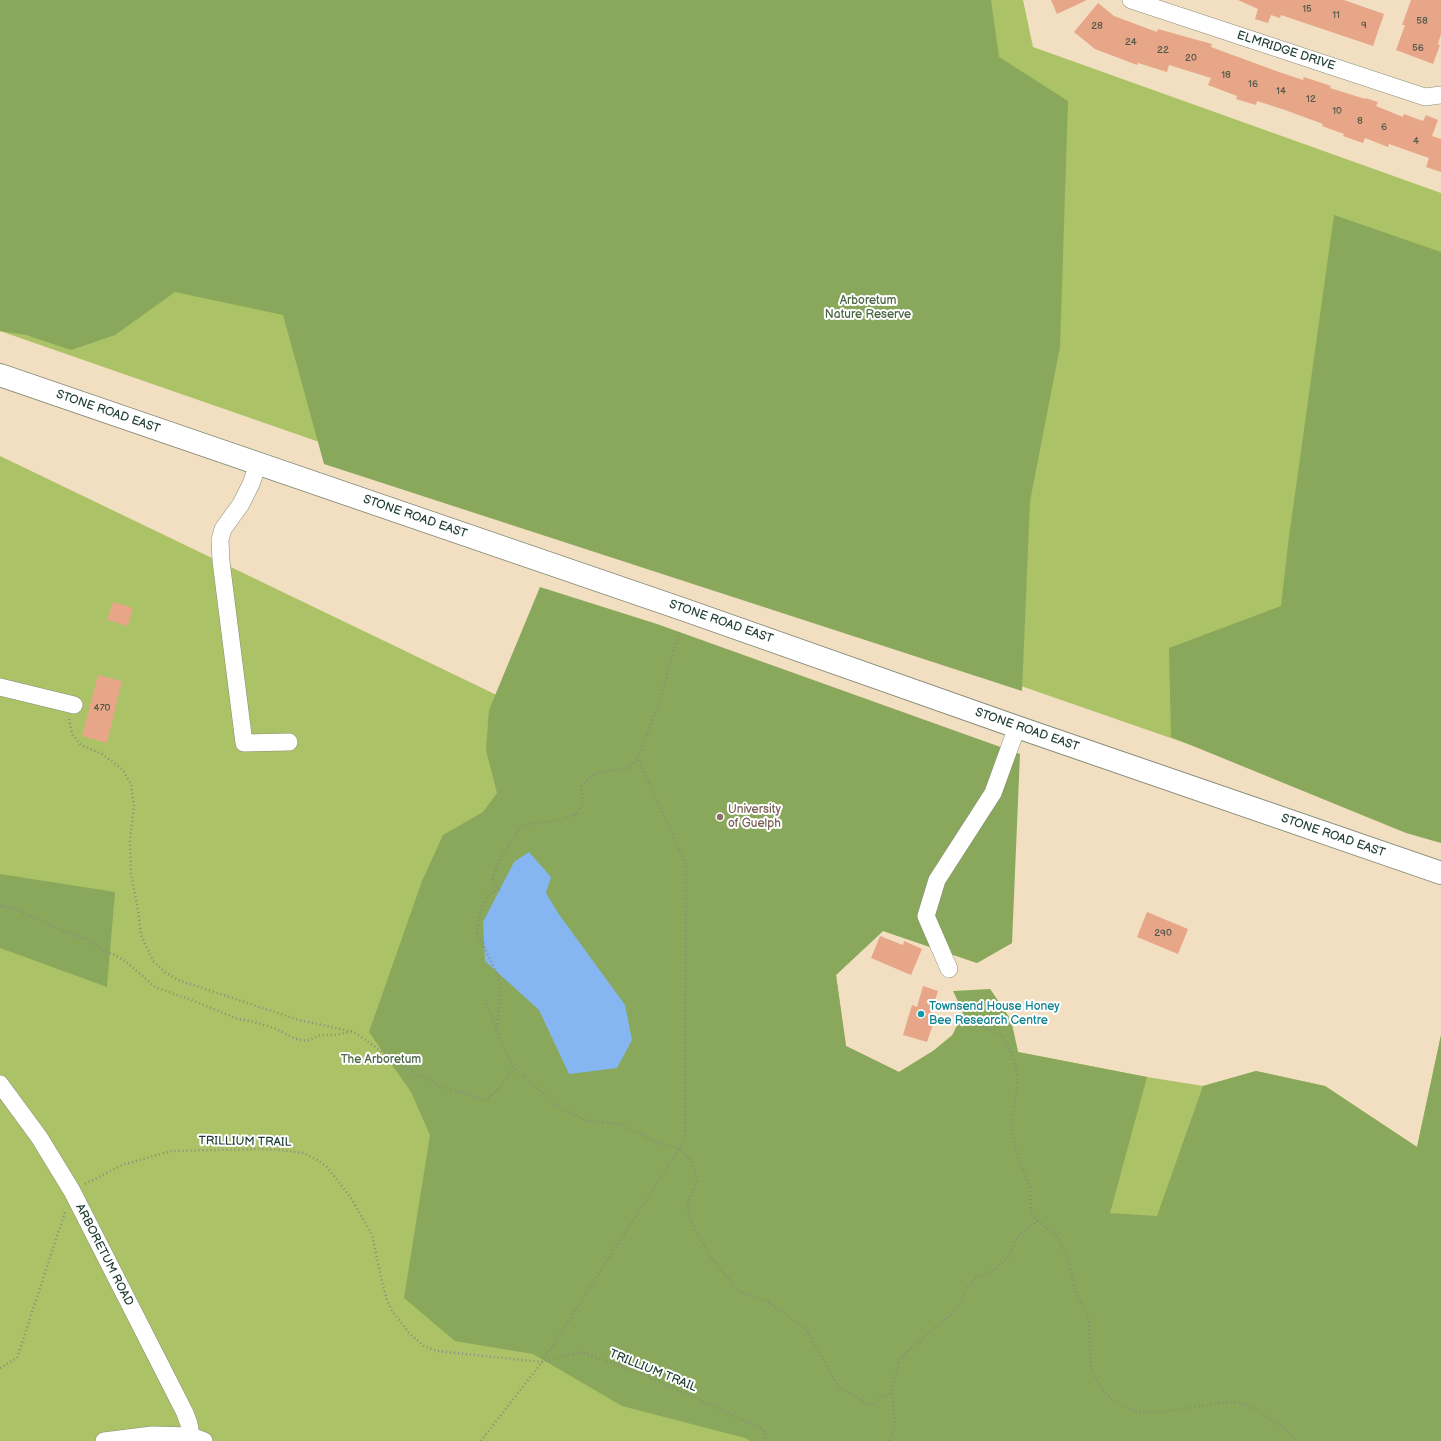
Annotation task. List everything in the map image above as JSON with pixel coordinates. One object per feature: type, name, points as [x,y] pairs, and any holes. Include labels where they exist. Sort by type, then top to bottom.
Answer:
[{"type":"main road","name":"STONE ROAD EAST","points":[[0,375],[685,610],[1016,727],[1441,873]]},
{"type":"street","name":"ELMRIDGE DRIVE","points":[[1131,0],[1425,97],[1441,95]]},
{"type":"street","points":[[258,464],[251,484],[241,504],[223,529],[220,540],[220,561],[244,743],[289,742]]},
{"type":"street","points":[[0,687],[70,704]]},
{"type":"street","points":[[949,969],[926,916],[937,880],[993,793],[1016,727]]},
{"type":"street","name":"ARBORETUM ROAD","points":[[0,1084],[39,1137],[72,1191],[185,1413],[195,1439],[152,1435],[104,1441]]},
{"type":"path","points":[[497,1028],[501,986],[497,974],[477,932],[479,915],[488,896],[498,889],[493,879],[499,860],[522,825],[561,820],[577,814],[583,800],[581,786],[595,772],[629,768],[638,758],[660,700],[679,632]]},
{"type":"path","points":[[70,704],[72,734],[81,745],[102,754],[122,769],[131,784],[134,806],[130,839],[131,874],[141,935],[153,961],[165,972],[178,980],[299,1020],[354,1032],[395,1061],[440,1086],[486,1100],[499,1088],[514,1067]]},
{"type":"path","points":[[481,1441],[542,1362],[679,1149],[684,1138],[686,865],[638,758]]},
{"type":"path","points":[[0,906],[18,910],[63,931],[86,939],[120,958],[155,987],[238,1019],[276,1029],[296,1040],[306,1041],[321,1035],[354,1032]]},
{"type":"path","points":[[485,1000],[514,1067],[556,1106],[585,1120],[619,1124],[662,1144],[679,1149],[692,1163],[697,1181],[687,1206],[690,1220],[711,1256],[738,1291],[771,1304],[806,1329],[838,1386],[871,1406],[892,1391]]},
{"type":"path","points":[[960,1019],[969,1024],[984,1026],[1004,1037],[1012,1054],[1017,1073],[1017,1089],[1011,1126],[1016,1151],[1030,1188],[1031,1214],[1057,1237],[1070,1260],[1075,1290],[1089,1320],[1091,1368],[1101,1388],[1116,1403],[1140,1412],[1170,1411],[1226,1402],[1238,1402],[1260,1411],[1287,1431],[1297,1441]]},
{"type":"path","name":"TRILLIUM TRAIL","points":[[72,1191],[122,1165],[171,1151],[262,1149],[304,1153],[327,1167],[360,1212],[372,1236],[387,1300],[392,1312],[410,1334],[424,1346],[437,1351],[542,1362],[580,1352],[636,1371],[763,1429],[767,1441]]},
{"type":"path","points":[[0,1368],[17,1358],[72,1191]]},
{"type":"path","points":[[889,1441],[895,1425],[892,1391],[900,1358],[957,1309],[967,1288],[976,1278],[997,1268],[1008,1257],[1019,1235],[1038,1221]]},
{"type":"green space","name":"Arboretum Nature Reserve","points":[[0,0],[1023,0],[1033,47],[1441,193],[1441,832],[0,331]]},
{"type":"green space","name":"Arboretum Nature Reserve","points":[[0,0],[991,0],[999,57],[1068,101],[1060,347],[1030,501],[1022,691],[324,464],[283,315],[175,292],[115,335],[71,350],[26,335],[0,331]]},
{"type":"green space","points":[[1334,215],[1441,252],[1441,843],[1406,833],[1171,737],[1169,648],[1281,606],[1288,544]]},
{"type":"green space","name":"The Arboretum","points":[[0,456],[1012,943],[977,963],[883,931],[836,975],[846,1046],[899,1072],[933,1051],[959,1029],[990,989],[1011,1020],[1018,1052],[1147,1077],[1203,1086],[1256,1071],[1325,1086],[1417,1147],[1441,1035],[1441,1441],[0,1441]]},
{"type":"green space","points":[[540,587],[657,624],[1020,754],[1012,943],[977,963],[883,931],[836,975],[846,1046],[899,1072],[933,1051],[952,1036],[963,1012],[953,991],[990,989],[1011,1020],[1018,1052],[1147,1077],[1110,1213],[1157,1216],[1203,1086],[1256,1071],[1325,1086],[1417,1147],[1441,1035],[1441,1441],[750,1441],[745,1438],[622,1406],[533,1354],[455,1341],[404,1298],[430,1135],[411,1092],[369,1032],[422,881],[443,835],[483,812],[497,793],[486,750],[489,710]]},
{"type":"green space","points":[[0,874],[115,892],[107,987],[0,948]]},
{"type":"water","points":[[529,852],[551,877],[546,893],[558,913],[625,1005],[632,1040],[617,1068],[569,1074],[539,1010],[485,961],[483,922],[514,862]]},
{"type":"building","points":[[1051,0],[1087,0],[1057,14]]},
{"type":"building","points":[[1238,0],[1344,0],[1384,14],[1373,46],[1281,15],[1280,18],[1271,15],[1268,23],[1255,19],[1258,9]]},
{"type":"building","points":[[1411,0],[1441,0],[1441,34],[1438,44],[1440,45],[1433,64],[1396,50],[1405,25],[1402,25]]},
{"type":"building","points":[[1098,3],[1114,16],[1157,32],[1158,29],[1212,44],[1211,47],[1276,71],[1303,80],[1304,77],[1331,86],[1330,88],[1378,102],[1376,106],[1403,117],[1404,114],[1423,121],[1426,115],[1438,120],[1432,136],[1441,139],[1441,172],[1426,167],[1429,158],[1389,144],[1388,147],[1365,138],[1363,143],[1343,136],[1344,134],[1322,126],[1323,124],[1285,110],[1257,101],[1256,105],[1236,99],[1237,96],[1208,85],[1211,78],[1169,65],[1167,72],[1138,63],[1137,65],[1095,49],[1074,32]]},
{"type":"building","points":[[113,602],[133,608],[128,626],[107,620]]},
{"type":"building","points":[[98,675],[122,681],[107,743],[82,736]]},
{"type":"building","points":[[1147,912],[1188,929],[1178,954],[1137,937]]},
{"type":"building","points":[[880,936],[903,945],[904,941],[922,949],[911,975],[871,958]]},
{"type":"building","name":"Townsend House Honey Bee Research Centre","points":[[923,986],[938,991],[931,1013],[936,1015],[927,1042],[903,1035],[912,1005],[917,1007]]},
{"type":"place","name":"University of Guelph","points":[[720,817]]},
{"type":"place","name":"Townsend House Honey Bee Research Centre","points":[[921,1014]]}]
